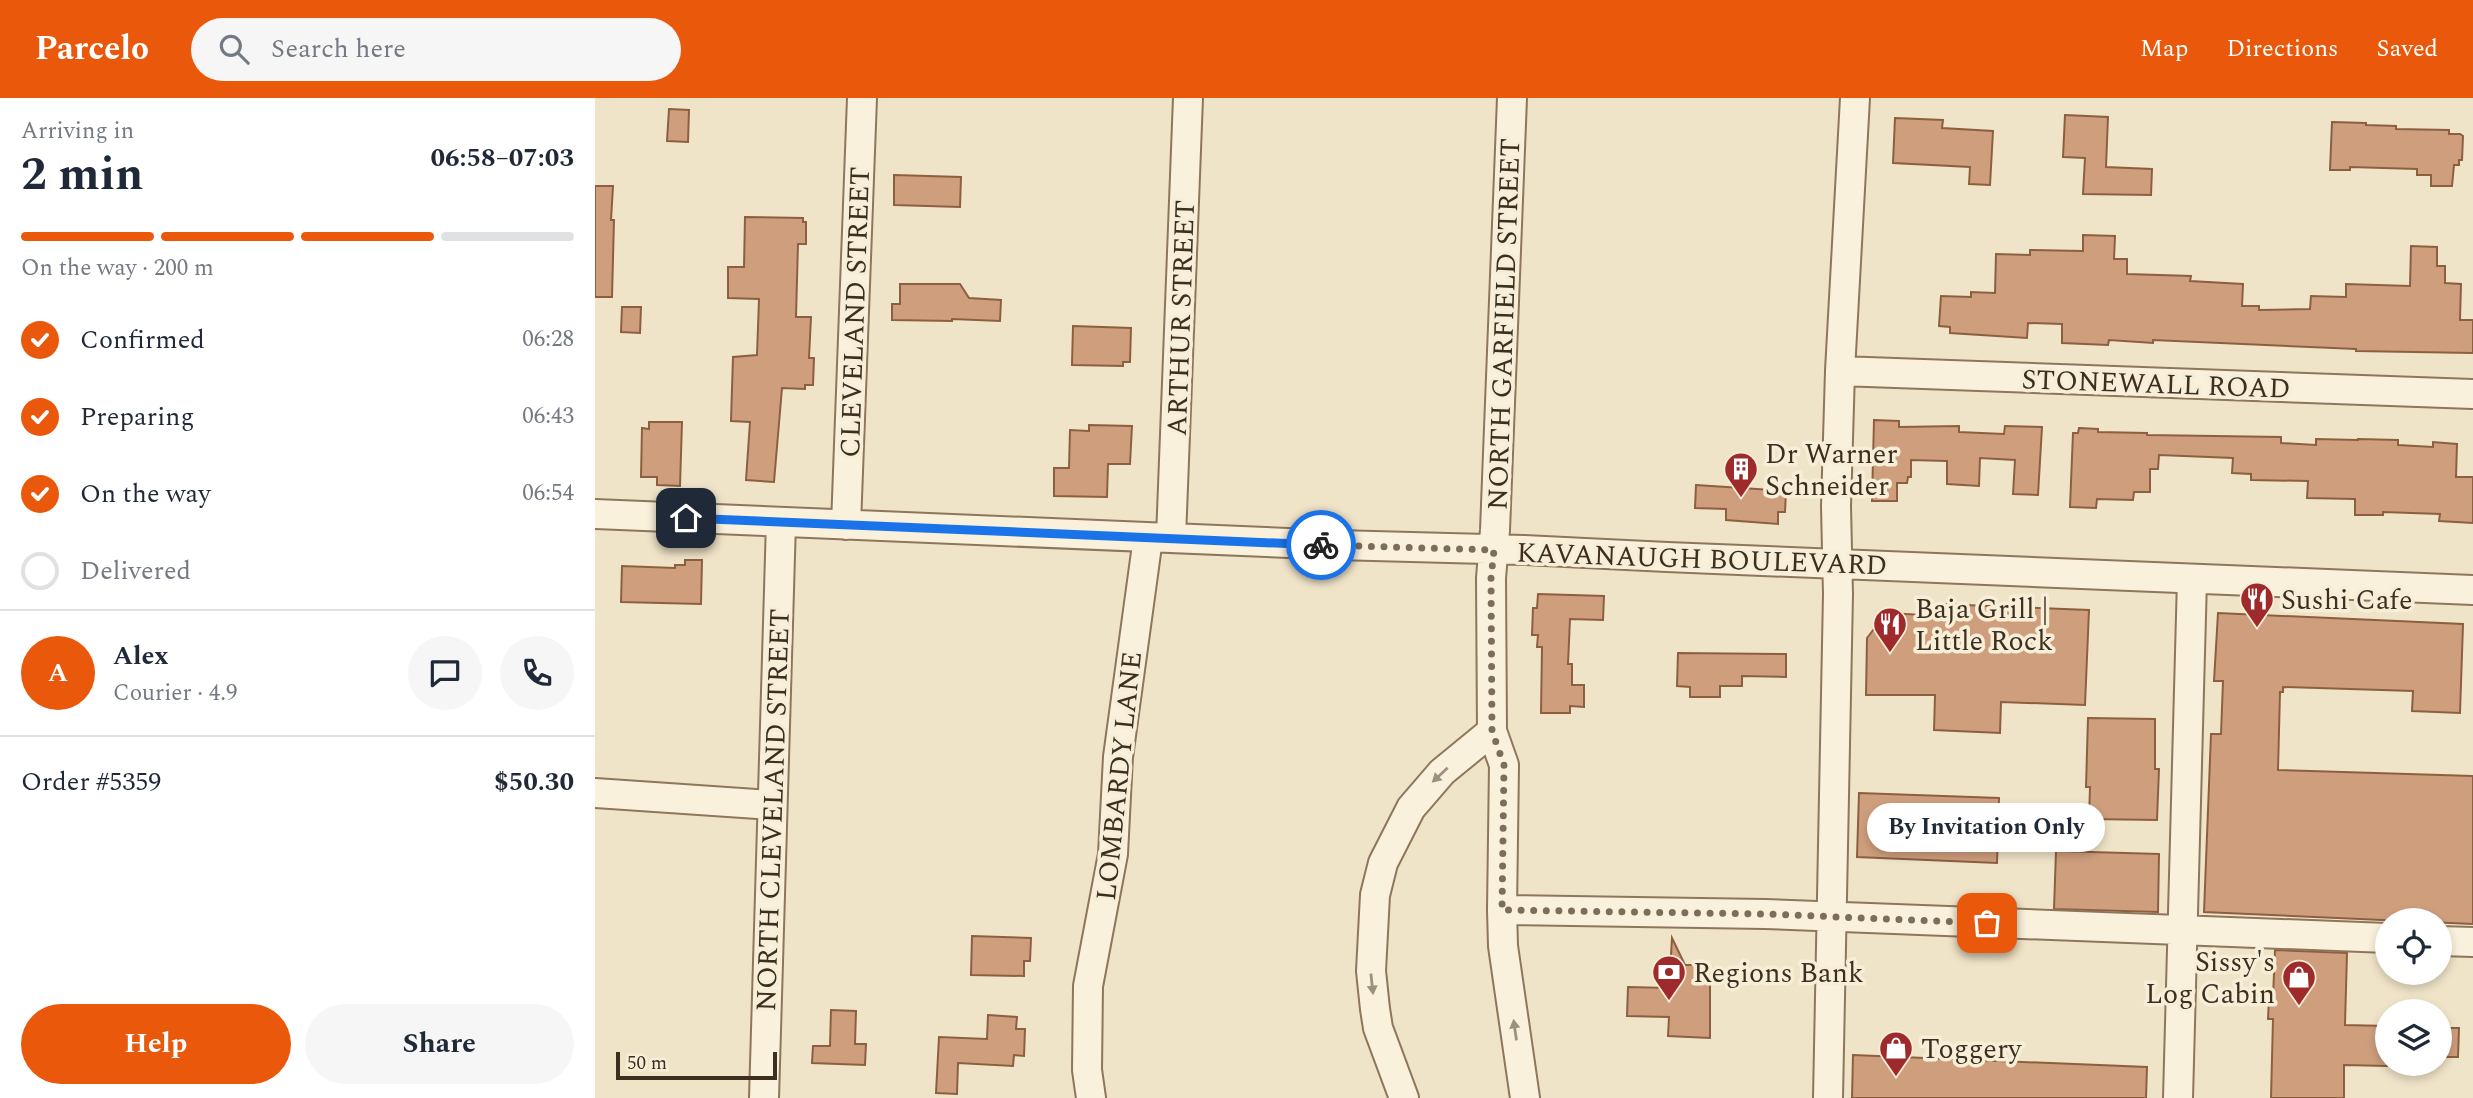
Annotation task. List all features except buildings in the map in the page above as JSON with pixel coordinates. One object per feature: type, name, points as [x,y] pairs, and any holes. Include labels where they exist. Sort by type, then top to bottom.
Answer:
[{"type":"street","name":"CLEVELAND STREET","points":[[846,525],[862,98]]},
{"type":"street","name":"ARTHUR STREET","points":[[1160,538],[1188,98]]},
{"type":"street","name":"NORTH GARFIELD STREET","points":[[1512,98],[1491,578],[1492,731],[1504,765],[1503,946],[1525,1098]]},
{"type":"street","points":[[1828,1098],[1838,564],[1836,506],[1840,371],[1855,98]]},
{"type":"street","name":"STONEWALL ROAD","points":[[1840,371],[2473,394]]},
{"type":"street","name":"KAVANAUGH BOULEVARD","points":[[595,514],[2473,590]]},
{"type":"street","name":"NORTH CLEVELAND STREET","points":[[764,1098],[781,522]]},
{"type":"street","name":"LOMBARDY LANE","points":[[1091,1098],[1087,1059],[1088,986],[1114,854],[1118,757],[1123,712],[1160,538]]},
{"type":"street","points":[[2178,1098],[2192,579]]},
{"type":"street","points":[[1404,1098],[1378,1028],[1375,1009],[1371,971],[1375,895],[1383,863],[1411,808],[1436,778],[1492,731]]},
{"type":"street","points":[[595,793],[771,804]]},
{"type":"street","points":[[1502,910],[1750,914],[2375,938]]},
{"type":"street","points":[[2452,941],[2473,942]]},
{"type":"way so far","points":[[1321,545],[1494,550],[1491,578],[1492,731],[1504,765],[1502,910],[1765,914],[1987,923]]},
{"type":"place","name":"Dr Warner Schneider","points":[[1741,499]]},
{"type":"place","name":"Sushi Cafe","points":[[2257,629]]},
{"type":"place","name":"Baja Grill | Little Rock","points":[[1890,654]]},
{"type":"place","name":"By Invitation Only","points":[[1987,923]]},
{"type":"place","name":"Regions Bank","points":[[1669,1002]]},
{"type":"place","name":"Sissy's Log Cabin","points":[[2299,1007]]},
{"type":"place","name":"Toggery","points":[[1896,1078]]},
{"type":"route","points":[[686,518],[1321,545]]}]
